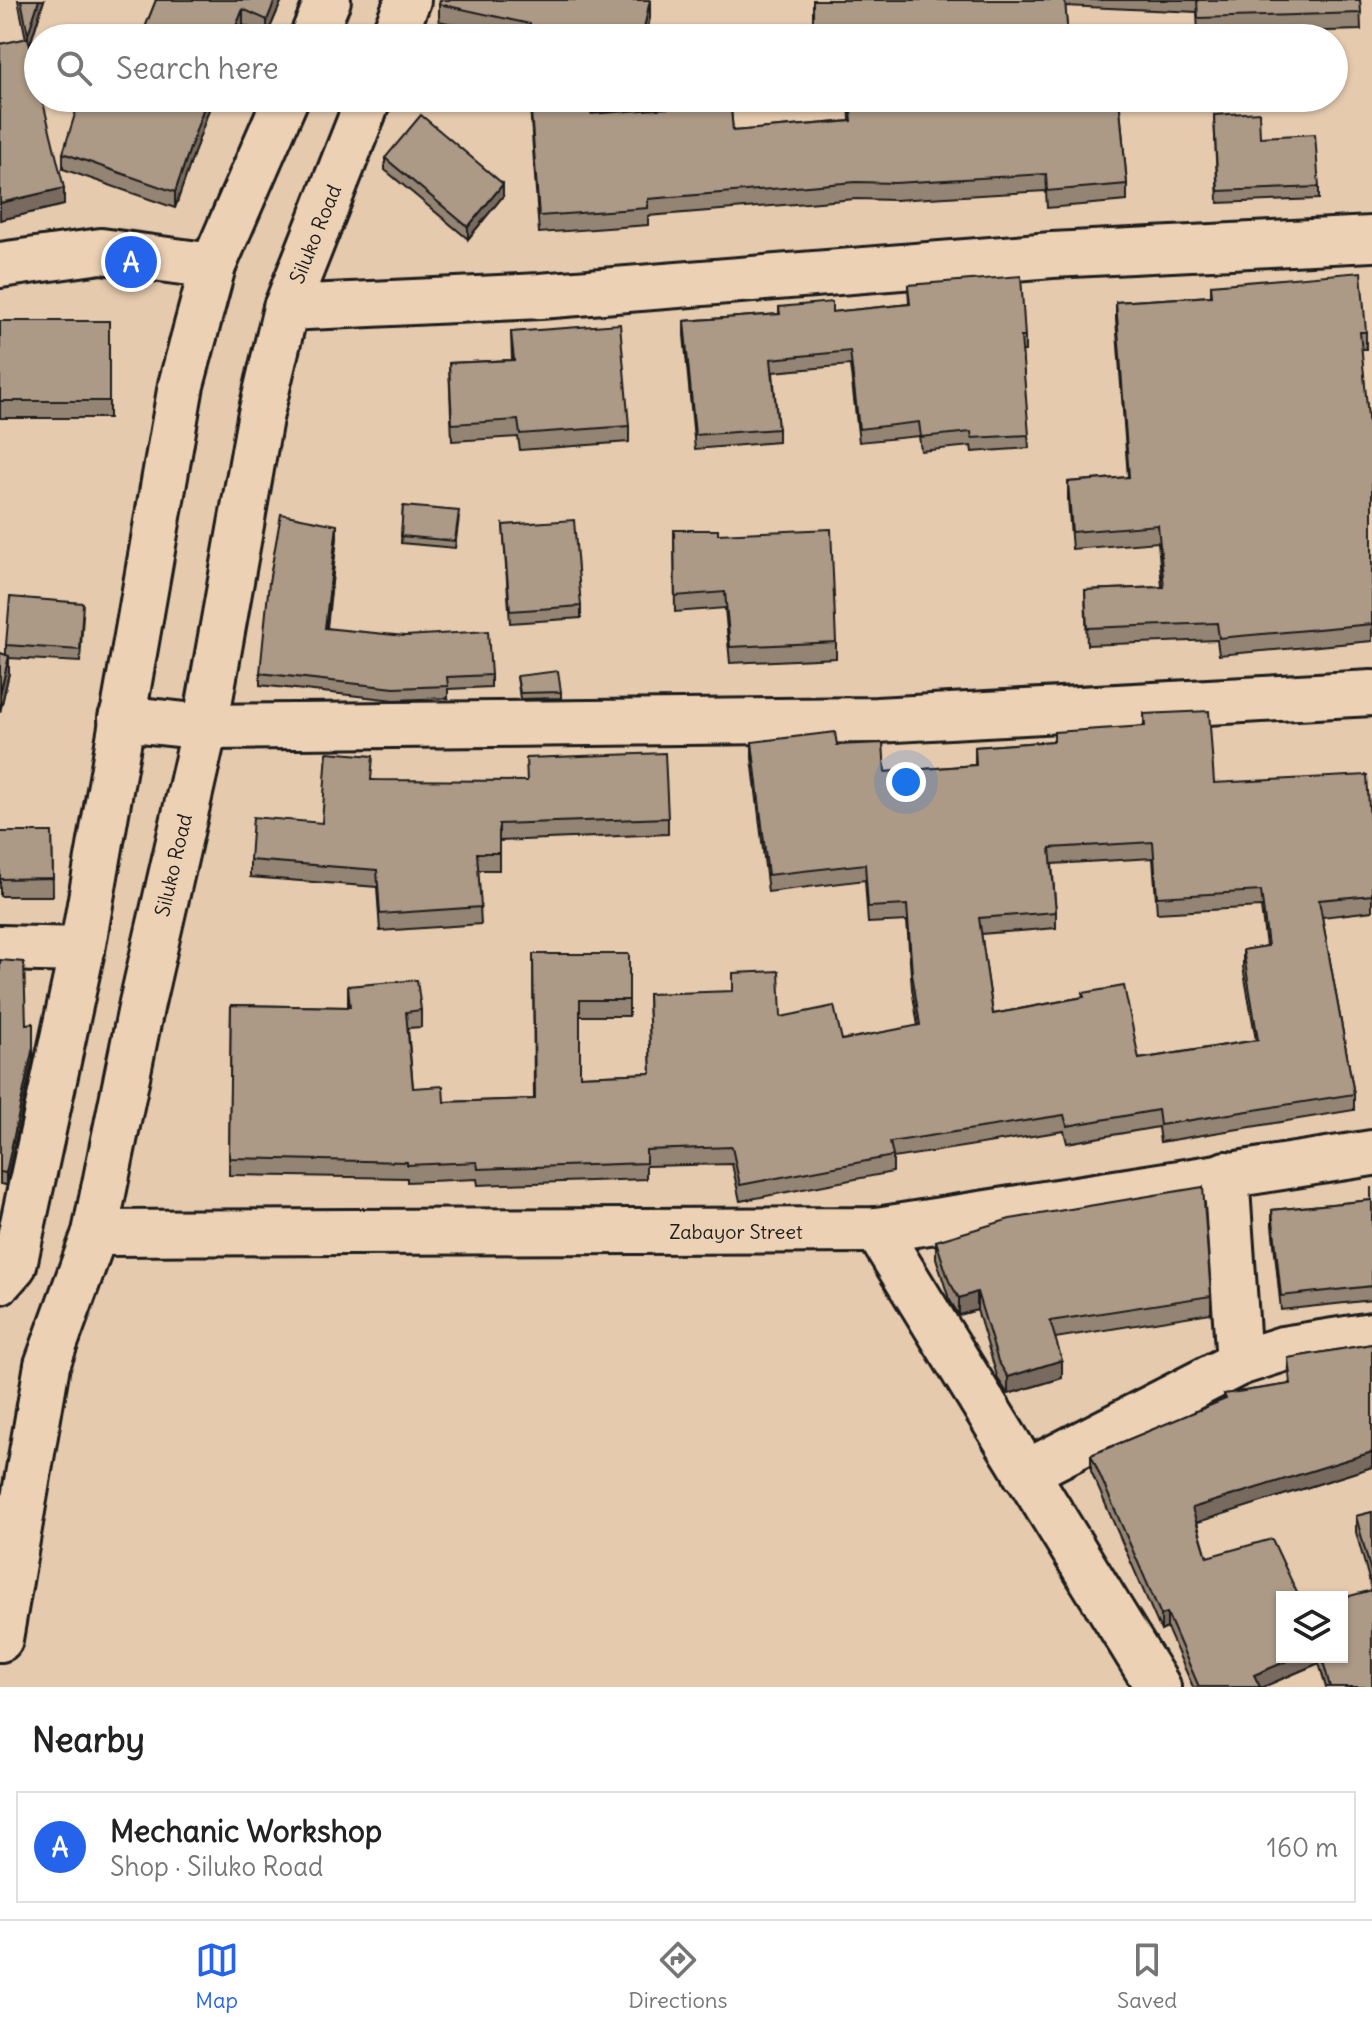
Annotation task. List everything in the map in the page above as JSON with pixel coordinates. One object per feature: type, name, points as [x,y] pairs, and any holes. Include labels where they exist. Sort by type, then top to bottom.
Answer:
[{"type":"street","points":[[318,24],[328,0]]},
{"type":"street","points":[[399,24],[408,0]]},
{"type":"street","points":[[7,1273],[82,950],[181,385],[213,266],[280,112]]},
{"type":"street","name":"Siluko Road","points":[[0,1639],[47,1365],[95,1233],[142,1003],[205,727],[260,418],[286,308],[363,112]]},
{"type":"street","points":[[286,308],[540,296],[1052,255],[1372,239]]},
{"type":"street","points":[[0,265],[101,251],[213,266]]},
{"type":"street","points":[[121,718],[205,727],[877,720],[1372,693]]},
{"type":"street","points":[[0,948],[82,950]]},
{"type":"street","name":"Zabayor Street","points":[[95,1233],[877,1230],[1372,1153]]},
{"type":"street","points":[[1226,1174],[1239,1363]]},
{"type":"street","points":[[877,1230],[1158,1687]]},
{"type":"street","points":[[1025,1473],[1239,1363],[1283,1349],[1372,1335]]},
{"type":"building","points":[[21,0],[39,0],[31,24],[26,24]]},
{"type":"building","points":[[156,0],[275,0],[267,20],[243,9],[237,24],[147,24]]},
{"type":"building","points":[[440,0],[650,0],[645,24],[530,24],[439,4]]},
{"type":"building","points":[[813,0],[1065,0],[1067,24],[813,24]]},
{"type":"building","points":[[1197,0],[1360,0],[1361,13],[1198,18]]},
{"type":"building","points":[[24,39],[24,112],[45,112],[64,188],[0,203],[0,44]]},
{"type":"building","points":[[76,112],[202,112],[175,192],[63,153]]},
{"type":"building","points":[[531,112],[731,112],[733,131],[852,121],[851,112],[1120,112],[1127,184],[1047,191],[1046,174],[895,183],[856,182],[648,199],[648,208],[539,216]]},
{"type":"building","points":[[1259,112],[1260,137],[1315,134],[1319,187],[1218,191],[1214,115]]},
{"type":"building","points":[[421,115],[503,184],[468,227],[385,158]]},
{"type":"building","points":[[1361,272],[1366,332],[1360,332],[1372,439],[1372,624],[1219,638],[1217,623],[1087,628],[1085,590],[1164,587],[1158,525],[1072,532],[1068,482],[1129,477],[1116,302],[1212,296],[1211,285]]},
{"type":"building","points":[[1021,276],[1025,337],[1021,337],[1029,435],[972,438],[971,432],[921,437],[919,422],[859,429],[850,351],[771,359],[778,429],[695,435],[684,321],[780,314],[779,307],[832,302],[832,312],[910,304],[908,285]]},
{"type":"building","points":[[0,321],[109,321],[109,401],[0,401]]},
{"type":"building","points":[[620,324],[629,426],[520,434],[518,420],[452,424],[449,363],[514,360],[511,332]]},
{"type":"building","points":[[403,506],[459,511],[455,541],[401,536]]},
{"type":"building","points":[[281,514],[337,525],[325,628],[405,636],[488,631],[491,675],[447,677],[448,686],[394,688],[260,673],[269,582]]},
{"type":"building","points":[[574,520],[581,606],[510,611],[503,525]]},
{"type":"building","points":[[831,529],[836,642],[730,647],[725,592],[675,596],[674,530],[718,530],[718,534]]},
{"type":"building","points":[[10,597],[83,603],[80,650],[6,645]]},
{"type":"building","points":[[0,653],[9,656],[0,694]]},
{"type":"building","points":[[558,671],[561,692],[520,693],[517,676]]},
{"type":"building","points":[[1209,711],[1214,783],[1367,775],[1372,895],[1319,900],[1354,1094],[1160,1125],[1158,1110],[1067,1126],[1064,1115],[890,1142],[893,1156],[740,1185],[732,1147],[646,1150],[646,1163],[478,1169],[477,1162],[407,1165],[407,1162],[229,1158],[231,1005],[350,1007],[348,986],[417,980],[421,1010],[406,1012],[413,1088],[443,1086],[444,1102],[535,1099],[533,954],[629,954],[629,1000],[580,1000],[580,1076],[651,1073],[648,994],[733,991],[733,973],[779,971],[781,1017],[834,1006],[842,1040],[920,1025],[907,905],[868,907],[865,864],[768,875],[752,742],[835,732],[837,745],[883,743],[885,772],[976,765],[975,747],[1054,741],[1054,732],[1145,726],[1144,714]],"holes":[[[1153,842],[1157,897],[1261,891],[1268,946],[1243,950],[1258,1040],[1139,1059],[1124,986],[993,1014],[979,918],[1056,912],[1050,848]]]},
{"type":"building","points":[[327,752],[373,756],[371,780],[527,781],[526,758],[665,753],[668,818],[499,824],[499,853],[477,853],[481,907],[380,914],[377,870],[250,860],[253,817],[322,823]]},
{"type":"building","points":[[0,832],[52,832],[53,878],[0,879]]},
{"type":"building","points":[[0,960],[24,962],[26,1024],[33,1023],[33,1047],[6,1173],[0,1172]]},
{"type":"building","points":[[1203,1187],[1211,1296],[1050,1321],[1062,1360],[1008,1377],[998,1361],[977,1292],[959,1298],[949,1281],[936,1241],[1010,1219]]},
{"type":"building","points":[[1372,1200],[1372,1286],[1281,1296],[1272,1210]]},
{"type":"building","points":[[1372,1344],[1372,1452],[1192,1508],[1207,1557],[1272,1539],[1296,1591],[1276,1591],[1276,1663],[1282,1663],[1254,1675],[1260,1687],[1199,1687],[1167,1613],[1161,1615],[1091,1455],[1226,1399],[1224,1394],[1291,1384],[1288,1358]]},
{"type":"building","points":[[1372,1512],[1372,1576],[1356,1516]]},
{"type":"building","points":[[1372,1590],[1372,1687],[1330,1687],[1324,1663],[1348,1663],[1348,1596]]},
{"type":"place","name":"Mechanic Workshop","points":[[131,262]]}]
